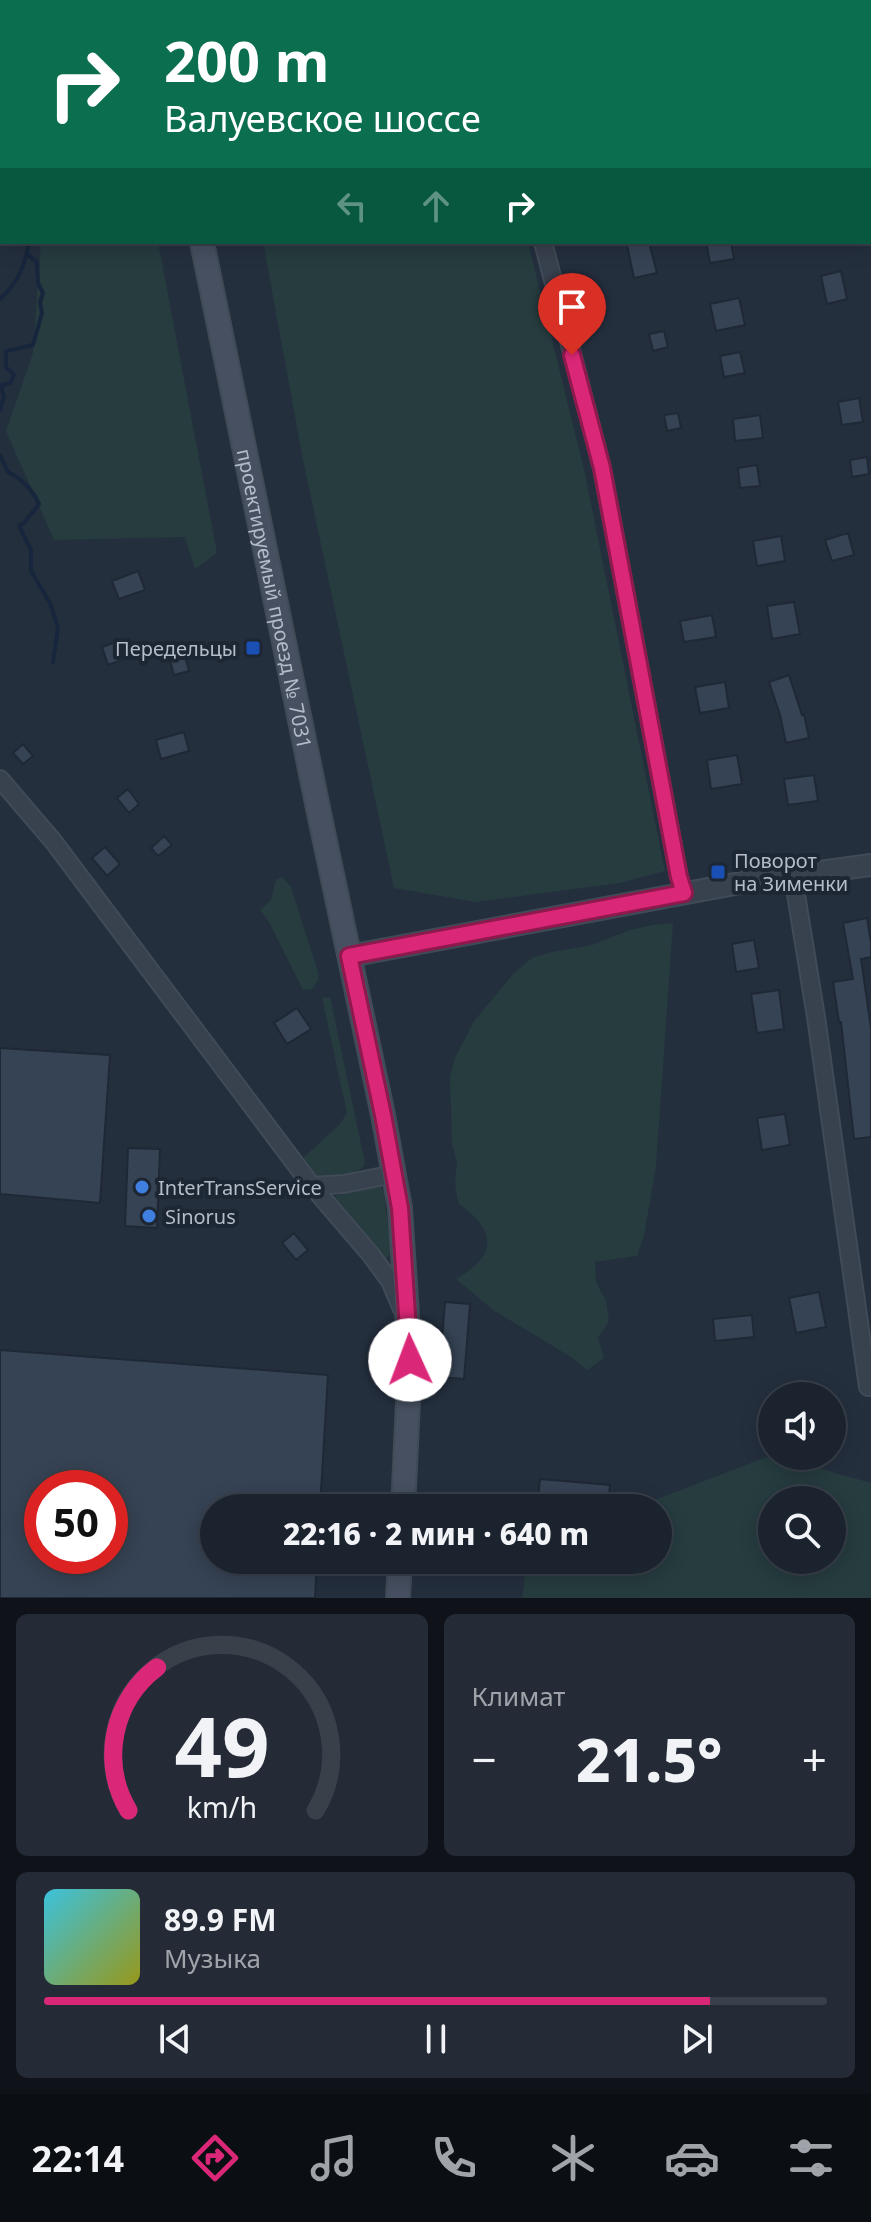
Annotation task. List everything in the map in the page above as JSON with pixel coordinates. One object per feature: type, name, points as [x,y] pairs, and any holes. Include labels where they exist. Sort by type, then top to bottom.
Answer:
[{"type":"main road","name":"проектируемый проезд № 7031","points":[[202,244],[400,1208],[409,1325],[409,1409],[404,1494]]},
{"type":"main road","points":[[398,1598],[399,1574]]},
{"type":"street","points":[[544,244],[602,468],[684,893]]},
{"type":"street","points":[[0,779],[53,841],[312,1186],[371,1255],[390,1281],[409,1325]]},
{"type":"street","points":[[349,956],[740,883],[871,865]]},
{"type":"street","points":[[793,876],[868,1387]]},
{"type":"street","points":[[312,1186],[344,1184],[394,1174]]},
{"type":"green space","points":[[41,244],[158,244],[217,553],[195,569],[185,537],[54,540],[6,431],[33,353]]},
{"type":"green space","points":[[263,244],[528,244],[585,474],[665,871],[620,883],[476,902],[394,888],[303,460]]},
{"type":"green space","points":[[282,877],[291,887],[317,969],[319,979],[312,989],[303,990],[260,910],[271,900],[276,880]]},
{"type":"green space","points":[[673,923],[656,1166],[644,1236],[637,1256],[595,1262],[596,1282],[606,1301],[609,1321],[598,1338],[604,1358],[587,1370],[493,1310],[456,1279],[480,1261],[487,1242],[480,1223],[458,1203],[450,1077],[455,1058],[474,1021],[515,972],[532,958],[592,945],[630,930]]},
{"type":"green space","points":[[330,997],[365,1163],[350,1175],[316,1180],[303,1158],[339,1125],[347,1113],[322,998]]},
{"type":"green space","points":[[380,1185],[384,1193],[391,1252],[386,1260],[331,1197]]},
{"type":"green space","points":[[758,1460],[758,1470],[825,1470],[871,1483],[871,1598],[522,1598],[525,1574],[672,1574],[670,1494]]},
{"type":"building","points":[[650,244],[657,273],[634,278],[627,245]]},
{"type":"building","points":[[706,244],[731,244],[734,259],[710,263]]},
{"type":"building","points":[[841,271],[847,299],[827,304],[821,276]]},
{"type":"building","points":[[739,298],[745,325],[716,331],[710,304]]},
{"type":"building","points":[[664,331],[668,347],[653,351],[649,334]]},
{"type":"building","points":[[740,352],[745,373],[724,377],[720,356]]},
{"type":"building","points":[[859,398],[863,422],[842,425],[838,402]]},
{"type":"building","points":[[678,413],[681,428],[667,431],[664,415]]},
{"type":"building","points":[[760,415],[763,438],[735,441],[733,419]]},
{"type":"building","points":[[867,457],[869,474],[852,477],[850,460]]},
{"type":"building","points":[[757,465],[760,486],[740,488],[738,468]]},
{"type":"building","points":[[848,533],[854,555],[832,561],[825,540]]},
{"type":"building","points":[[781,536],[785,561],[757,566],[753,541]]},
{"type":"building","points":[[138,571],[145,590],[119,599],[112,581]]},
{"type":"building","points":[[794,602],[800,634],[772,639],[767,606]]},
{"type":"building","points":[[712,615],[716,637],[684,642],[680,621]]},
{"type":"building","points":[[119,641],[125,659],[108,665],[102,647]]},
{"type":"building","points":[[184,652],[189,671],[174,675],[169,657]]},
{"type":"building","points":[[789,675],[804,714],[809,738],[786,743],[769,682]]},
{"type":"building","points":[[725,682],[729,708],[700,713],[695,687]]},
{"type":"building","points":[[184,732],[189,751],[161,759],[156,740]]},
{"type":"building","points":[[23,744],[33,756],[23,764],[13,753]]},
{"type":"building","points":[[737,755],[742,784],[711,789],[707,760]]},
{"type":"building","points":[[814,775],[818,801],[788,805],[784,779]]},
{"type":"building","points":[[128,789],[139,804],[129,813],[117,798]]},
{"type":"building","points":[[164,836],[172,845],[158,856],[151,848]]},
{"type":"building","points":[[105,847],[120,864],[107,876],[92,858]]},
{"type":"building","points":[[867,918],[871,957],[861,959],[871,1028],[871,1137],[854,1139],[841,1022],[833,982],[853,979],[843,923]]},
{"type":"building","points":[[754,940],[759,968],[736,972],[732,944]]},
{"type":"building","points":[[779,990],[784,1029],[757,1033],[751,994]]},
{"type":"building","points":[[297,1008],[311,1029],[287,1044],[274,1023]]},
{"type":"building","points":[[0,1048],[110,1055],[100,1203],[0,1194]]},
{"type":"building","points":[[785,1114],[790,1145],[762,1150],[757,1118]]},
{"type":"building","points":[[128,1148],[160,1149],[157,1228],[125,1226]]},
{"type":"building","points":[[294,1233],[308,1250],[296,1260],[282,1243]]},
{"type":"building","points":[[819,1292],[826,1327],[796,1333],[789,1298]]},
{"type":"building","points":[[445,1302],[470,1304],[464,1379],[439,1377]]},
{"type":"building","points":[[752,1315],[754,1337],[715,1341],[713,1319]]},
{"type":"building","points":[[0,1350],[328,1375],[321,1494],[200,1494],[200,1574],[316,1574],[315,1598],[0,1598]]},
{"type":"building","points":[[540,1479],[610,1485],[609,1494],[538,1494]]},
{"type":"waterway","points":[[0,299],[20,273],[29,244]]},
{"type":"waterway","points":[[1,386],[10,383],[14,375],[6,367],[6,351],[33,345],[42,313],[40,302],[43,293],[38,283],[37,262],[28,255]]},
{"type":"waterway","points":[[0,410],[4,397],[1,385]]},
{"type":"waterway","points":[[0,455],[8,472],[26,485],[39,504],[19,526],[31,550],[31,571],[50,603],[58,628],[53,662]]},
{"type":"place","name":"Передельцы","points":[[253,648]]},
{"type":"place","name":"Поворот на Зименки","points":[[718,872]]},
{"type":"place","name":"InterTransService","points":[[142,1187]]},
{"type":"place","name":"Sinorus","points":[[149,1216]]},
{"type":"route","points":[[410,1360],[400,1208],[349,956],[684,893],[602,468],[572,355]]}]
